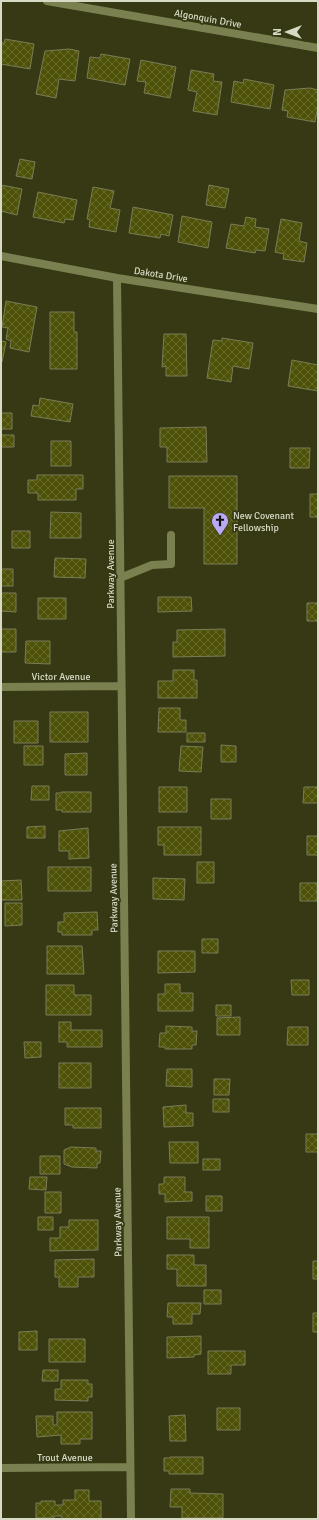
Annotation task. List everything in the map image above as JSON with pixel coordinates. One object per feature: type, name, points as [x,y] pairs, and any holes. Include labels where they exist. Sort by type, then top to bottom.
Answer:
[{"type":"street","name":"Algonquin Drive","points":[[47,1],[318,48]]},
{"type":"street","name":"Dakota Drive","points":[[1,256],[117,278],[318,309]]},
{"type":"street","name":"Parkway Avenue","points":[[117,278],[120,686],[131,1519]]},
{"type":"street","points":[[120,578],[152,565],[171,564],[171,535]]},
{"type":"street","name":"Victor Avenue","points":[[1,687],[120,686]]},
{"type":"street","name":"Trout Avenue","points":[[1,1468],[130,1466]]},
{"type":"building","points":[[5,39],[34,44],[30,69],[1,64],[1,43],[4,43]]},
{"type":"building","points":[[69,49],[79,51],[75,81],[59,79],[56,98],[36,94],[45,51]]},
{"type":"building","points":[[101,54],[130,59],[125,85],[87,78],[90,57],[100,58]]},
{"type":"building","points":[[141,60],[176,67],[170,98],[144,93],[146,82],[137,81]]},
{"type":"building","points":[[191,70],[214,74],[213,81],[222,82],[217,115],[193,111],[197,92],[188,90]]},
{"type":"building","points":[[244,79],[274,85],[270,109],[231,102],[234,81],[243,83]]},
{"type":"building","points":[[310,88],[318,90],[318,105],[315,122],[287,117],[288,111],[282,110],[285,90]]},
{"type":"building","points":[[20,159],[35,162],[32,179],[16,176]]},
{"type":"building","points":[[1,185],[22,189],[17,215],[1,211]]},
{"type":"building","points":[[209,185],[229,189],[225,208],[206,205]]},
{"type":"building","points":[[93,187],[114,191],[110,208],[120,210],[116,232],[89,227],[90,220],[87,219]]},
{"type":"building","points":[[38,192],[77,200],[73,220],[65,219],[64,223],[33,217]]},
{"type":"building","points":[[133,207],[173,215],[169,236],[161,234],[160,238],[129,233]]},
{"type":"building","points":[[182,216],[212,222],[208,248],[178,242]]},
{"type":"building","points":[[246,217],[256,219],[255,227],[269,229],[265,251],[256,250],[255,253],[226,248],[231,224],[244,226]]},
{"type":"building","points":[[281,219],[302,223],[299,241],[307,243],[304,262],[283,259],[284,254],[275,252]]},
{"type":"building","points":[[6,301],[37,307],[29,352],[10,348],[11,341],[6,339],[8,328],[2,327]]},
{"type":"building","points":[[50,312],[74,312],[74,332],[77,332],[77,369],[50,369]]},
{"type":"building","points":[[164,334],[186,334],[187,376],[166,376],[166,366],[162,367]]},
{"type":"building","points":[[222,338],[253,343],[249,369],[233,366],[231,382],[207,378],[213,340],[222,341]]},
{"type":"building","points":[[1,341],[6,342],[2,362],[1,362]]},
{"type":"building","points":[[292,360],[318,365],[318,391],[288,386]]},
{"type":"building","points":[[40,398],[73,404],[70,422],[31,416],[33,405],[39,406]]},
{"type":"building","points":[[1,413],[12,413],[12,429],[1,429]]},
{"type":"building","points":[[206,427],[207,462],[167,462],[167,447],[160,447],[160,428]]},
{"type":"building","points":[[1,435],[14,435],[14,447],[1,447]]},
{"type":"building","points":[[51,441],[71,441],[71,466],[51,466]]},
{"type":"building","points":[[290,448],[310,448],[309,468],[290,468]]},
{"type":"building","points":[[37,475],[83,475],[83,489],[76,489],[76,500],[38,500],[38,493],[28,493],[28,480],[37,480]]},
{"type":"building","name":"New Covenant Fellowship","points":[[169,476],[237,476],[237,564],[204,564],[204,508],[169,508]]},
{"type":"building","points":[[310,494],[318,494],[318,517],[310,517]]},
{"type":"building","points":[[51,512],[81,513],[81,538],[50,538]]},
{"type":"building","points":[[12,531],[30,531],[30,548],[12,548]]},
{"type":"building","points":[[55,558],[86,559],[85,578],[54,577]]},
{"type":"building","points":[[1,569],[13,569],[13,586],[1,586]]},
{"type":"building","points":[[1,593],[16,593],[16,612],[1,611]]},
{"type":"building","points":[[158,597],[191,597],[192,611],[158,612]]},
{"type":"building","points":[[38,598],[66,598],[66,619],[38,619]]},
{"type":"building","points":[[307,603],[318,603],[318,621],[307,621]]},
{"type":"building","points":[[1,629],[16,629],[16,652],[1,652]]},
{"type":"building","points":[[225,629],[225,656],[173,657],[173,642],[177,642],[177,630]]},
{"type":"building","points":[[26,641],[50,641],[50,664],[25,663]]},
{"type":"building","points":[[173,670],[194,670],[194,680],[197,680],[197,698],[158,698],[158,681],[173,681]]},
{"type":"building","points":[[159,708],[180,708],[180,720],[186,720],[186,732],[158,732]]},
{"type":"building","points":[[50,712],[88,712],[88,742],[50,742]]},
{"type":"building","points":[[14,721],[38,721],[38,743],[14,743]]},
{"type":"building","points":[[187,733],[205,733],[205,742],[187,742]]},
{"type":"building","points":[[221,745],[236,746],[236,762],[221,762]]},
{"type":"building","points":[[24,746],[43,746],[43,765],[24,765]]},
{"type":"building","points":[[181,746],[203,747],[201,772],[179,771]]},
{"type":"building","points":[[87,753],[87,775],[65,775],[65,754]]},
{"type":"building","points":[[32,786],[49,786],[49,800],[31,800]]},
{"type":"building","points":[[159,787],[187,787],[187,812],[159,812]]},
{"type":"building","points":[[304,787],[318,787],[318,803],[303,803]]},
{"type":"building","points":[[91,792],[91,812],[62,812],[62,810],[56,810],[56,793]]},
{"type":"building","points":[[211,799],[231,799],[231,819],[211,819]]},
{"type":"building","points":[[45,826],[45,838],[27,838],[27,827]]},
{"type":"building","points":[[158,827],[201,827],[201,855],[164,855],[164,845],[158,845]]},
{"type":"building","points":[[88,828],[89,858],[69,859],[69,851],[59,851],[59,831]]},
{"type":"building","points":[[307,836],[318,836],[318,855],[307,855]]},
{"type":"building","points":[[197,862],[214,862],[214,883],[197,883]]},
{"type":"building","points":[[48,867],[91,867],[91,891],[48,891]]},
{"type":"building","points":[[153,878],[185,879],[184,900],[153,899]]},
{"type":"building","points":[[21,880],[22,900],[1,900],[1,881]]},
{"type":"building","points":[[300,883],[317,883],[317,901],[300,901]]},
{"type":"building","points":[[5,903],[22,903],[22,925],[5,926]]},
{"type":"building","points":[[97,912],[98,930],[92,930],[92,935],[62,935],[62,932],[58,932],[58,922],[64,922],[64,913]]},
{"type":"building","points":[[202,939],[218,939],[218,953],[202,953]]},
{"type":"building","points":[[47,946],[82,946],[84,974],[47,974]]},
{"type":"building","points":[[158,951],[195,951],[195,972],[158,973]]},
{"type":"building","points":[[291,980],[309,980],[309,995],[292,995]]},
{"type":"building","points":[[165,984],[180,984],[180,993],[193,993],[193,1011],[158,1011],[158,994],[165,994]]},
{"type":"building","points":[[46,985],[74,985],[74,995],[91,995],[91,1015],[46,1015]]},
{"type":"building","points":[[216,1005],[231,1005],[231,1016],[216,1016]]},
{"type":"building","points":[[240,1017],[240,1035],[217,1035],[217,1018]]},
{"type":"building","points":[[59,1022],[71,1022],[71,1030],[102,1030],[102,1047],[67,1047],[67,1042],[59,1042]]},
{"type":"building","points":[[166,1026],[192,1027],[192,1031],[197,1031],[196,1045],[192,1045],[192,1049],[165,1049],[165,1047],[159,1047],[160,1033],[166,1033]]},
{"type":"building","points":[[288,1027],[308,1027],[308,1045],[287,1045]]},
{"type":"building","points":[[24,1042],[41,1042],[41,1057],[25,1058]]},
{"type":"building","points":[[59,1063],[91,1063],[91,1088],[59,1088]]},
{"type":"building","points":[[167,1069],[192,1069],[192,1087],[166,1086]]},
{"type":"building","points":[[214,1079],[230,1079],[229,1095],[214,1095]]},
{"type":"building","points":[[213,1099],[229,1099],[229,1112],[213,1112]]},
{"type":"building","points":[[186,1105],[186,1113],[193,1113],[193,1126],[164,1127],[163,1107]]},
{"type":"building","points":[[65,1108],[101,1108],[101,1128],[73,1128],[73,1125],[65,1125]]},
{"type":"building","points":[[306,1134],[318,1134],[318,1152],[306,1152]]},
{"type":"building","points":[[169,1142],[198,1142],[198,1163],[170,1163]]},
{"type":"building","points":[[71,1147],[96,1148],[96,1151],[101,1151],[100,1163],[97,1163],[97,1168],[72,1167],[64,1164],[64,1150]]},
{"type":"building","points":[[40,1156],[60,1156],[60,1174],[40,1174]]},
{"type":"building","points":[[203,1159],[220,1159],[220,1170],[203,1170]]},
{"type":"building","points":[[30,1177],[47,1177],[46,1190],[29,1189]]},
{"type":"building","points":[[164,1177],[185,1177],[185,1192],[192,1192],[192,1201],[165,1202],[165,1194],[159,1194],[159,1184],[164,1184]]},
{"type":"building","points":[[45,1192],[61,1192],[61,1213],[45,1213]]},
{"type":"building","points":[[206,1196],[222,1196],[222,1211],[206,1211]]},
{"type":"building","points":[[38,1217],[53,1217],[53,1230],[38,1230]]},
{"type":"building","points":[[167,1217],[209,1217],[209,1248],[190,1248],[190,1239],[167,1239]]},
{"type":"building","points":[[69,1220],[98,1220],[98,1250],[50,1251],[50,1238],[60,1238],[60,1227],[69,1227]]},
{"type":"building","points":[[167,1255],[194,1255],[194,1265],[206,1265],[206,1286],[177,1286],[177,1269],[167,1269]]},
{"type":"building","points":[[94,1259],[94,1277],[78,1277],[78,1287],[59,1287],[59,1277],[55,1277],[55,1260]]},
{"type":"building","points":[[313,1261],[318,1261],[318,1279],[313,1279]]},
{"type":"building","points":[[204,1290],[221,1290],[221,1304],[204,1304]]},
{"type":"building","points":[[168,1303],[201,1303],[200,1314],[192,1314],[192,1324],[173,1324],[173,1317],[167,1317]]},
{"type":"building","points":[[313,1313],[318,1313],[318,1332],[313,1332]]},
{"type":"building","points":[[37,1331],[37,1350],[19,1350],[19,1332]]},
{"type":"building","points":[[201,1336],[201,1354],[194,1355],[194,1357],[167,1358],[167,1337]]},
{"type":"building","points":[[49,1339],[85,1339],[85,1362],[49,1362]]},
{"type":"building","points":[[208,1351],[245,1351],[245,1365],[231,1365],[231,1374],[208,1374]]},
{"type":"building","points":[[43,1370],[58,1370],[58,1381],[42,1381]]},
{"type":"building","points":[[61,1380],[88,1380],[88,1384],[92,1384],[92,1397],[88,1397],[88,1401],[55,1400],[55,1389],[61,1389]]},
{"type":"building","points":[[217,1408],[240,1408],[240,1430],[217,1430]]},
{"type":"building","points":[[57,1412],[92,1412],[92,1439],[80,1439],[80,1444],[61,1444],[61,1435],[37,1437],[36,1416],[53,1416],[53,1425],[57,1425]]},
{"type":"building","points":[[185,1415],[186,1441],[170,1441],[169,1416]]},
{"type":"building","points":[[203,1457],[203,1474],[169,1474],[169,1471],[164,1471],[164,1458]]},
{"type":"building","points":[[171,1489],[190,1489],[190,1493],[223,1494],[223,1518],[182,1518],[182,1507],[170,1507]]},
{"type":"building","points":[[75,1490],[89,1490],[89,1501],[101,1501],[101,1519],[62,1519],[62,1516],[54,1516],[54,1518],[36,1518],[36,1503],[41,1503],[41,1501],[55,1501],[55,1505],[63,1505],[63,1500],[75,1500]]},
{"type":"place","name":"New Covenant Fellowship","points":[[220,536]]}]
